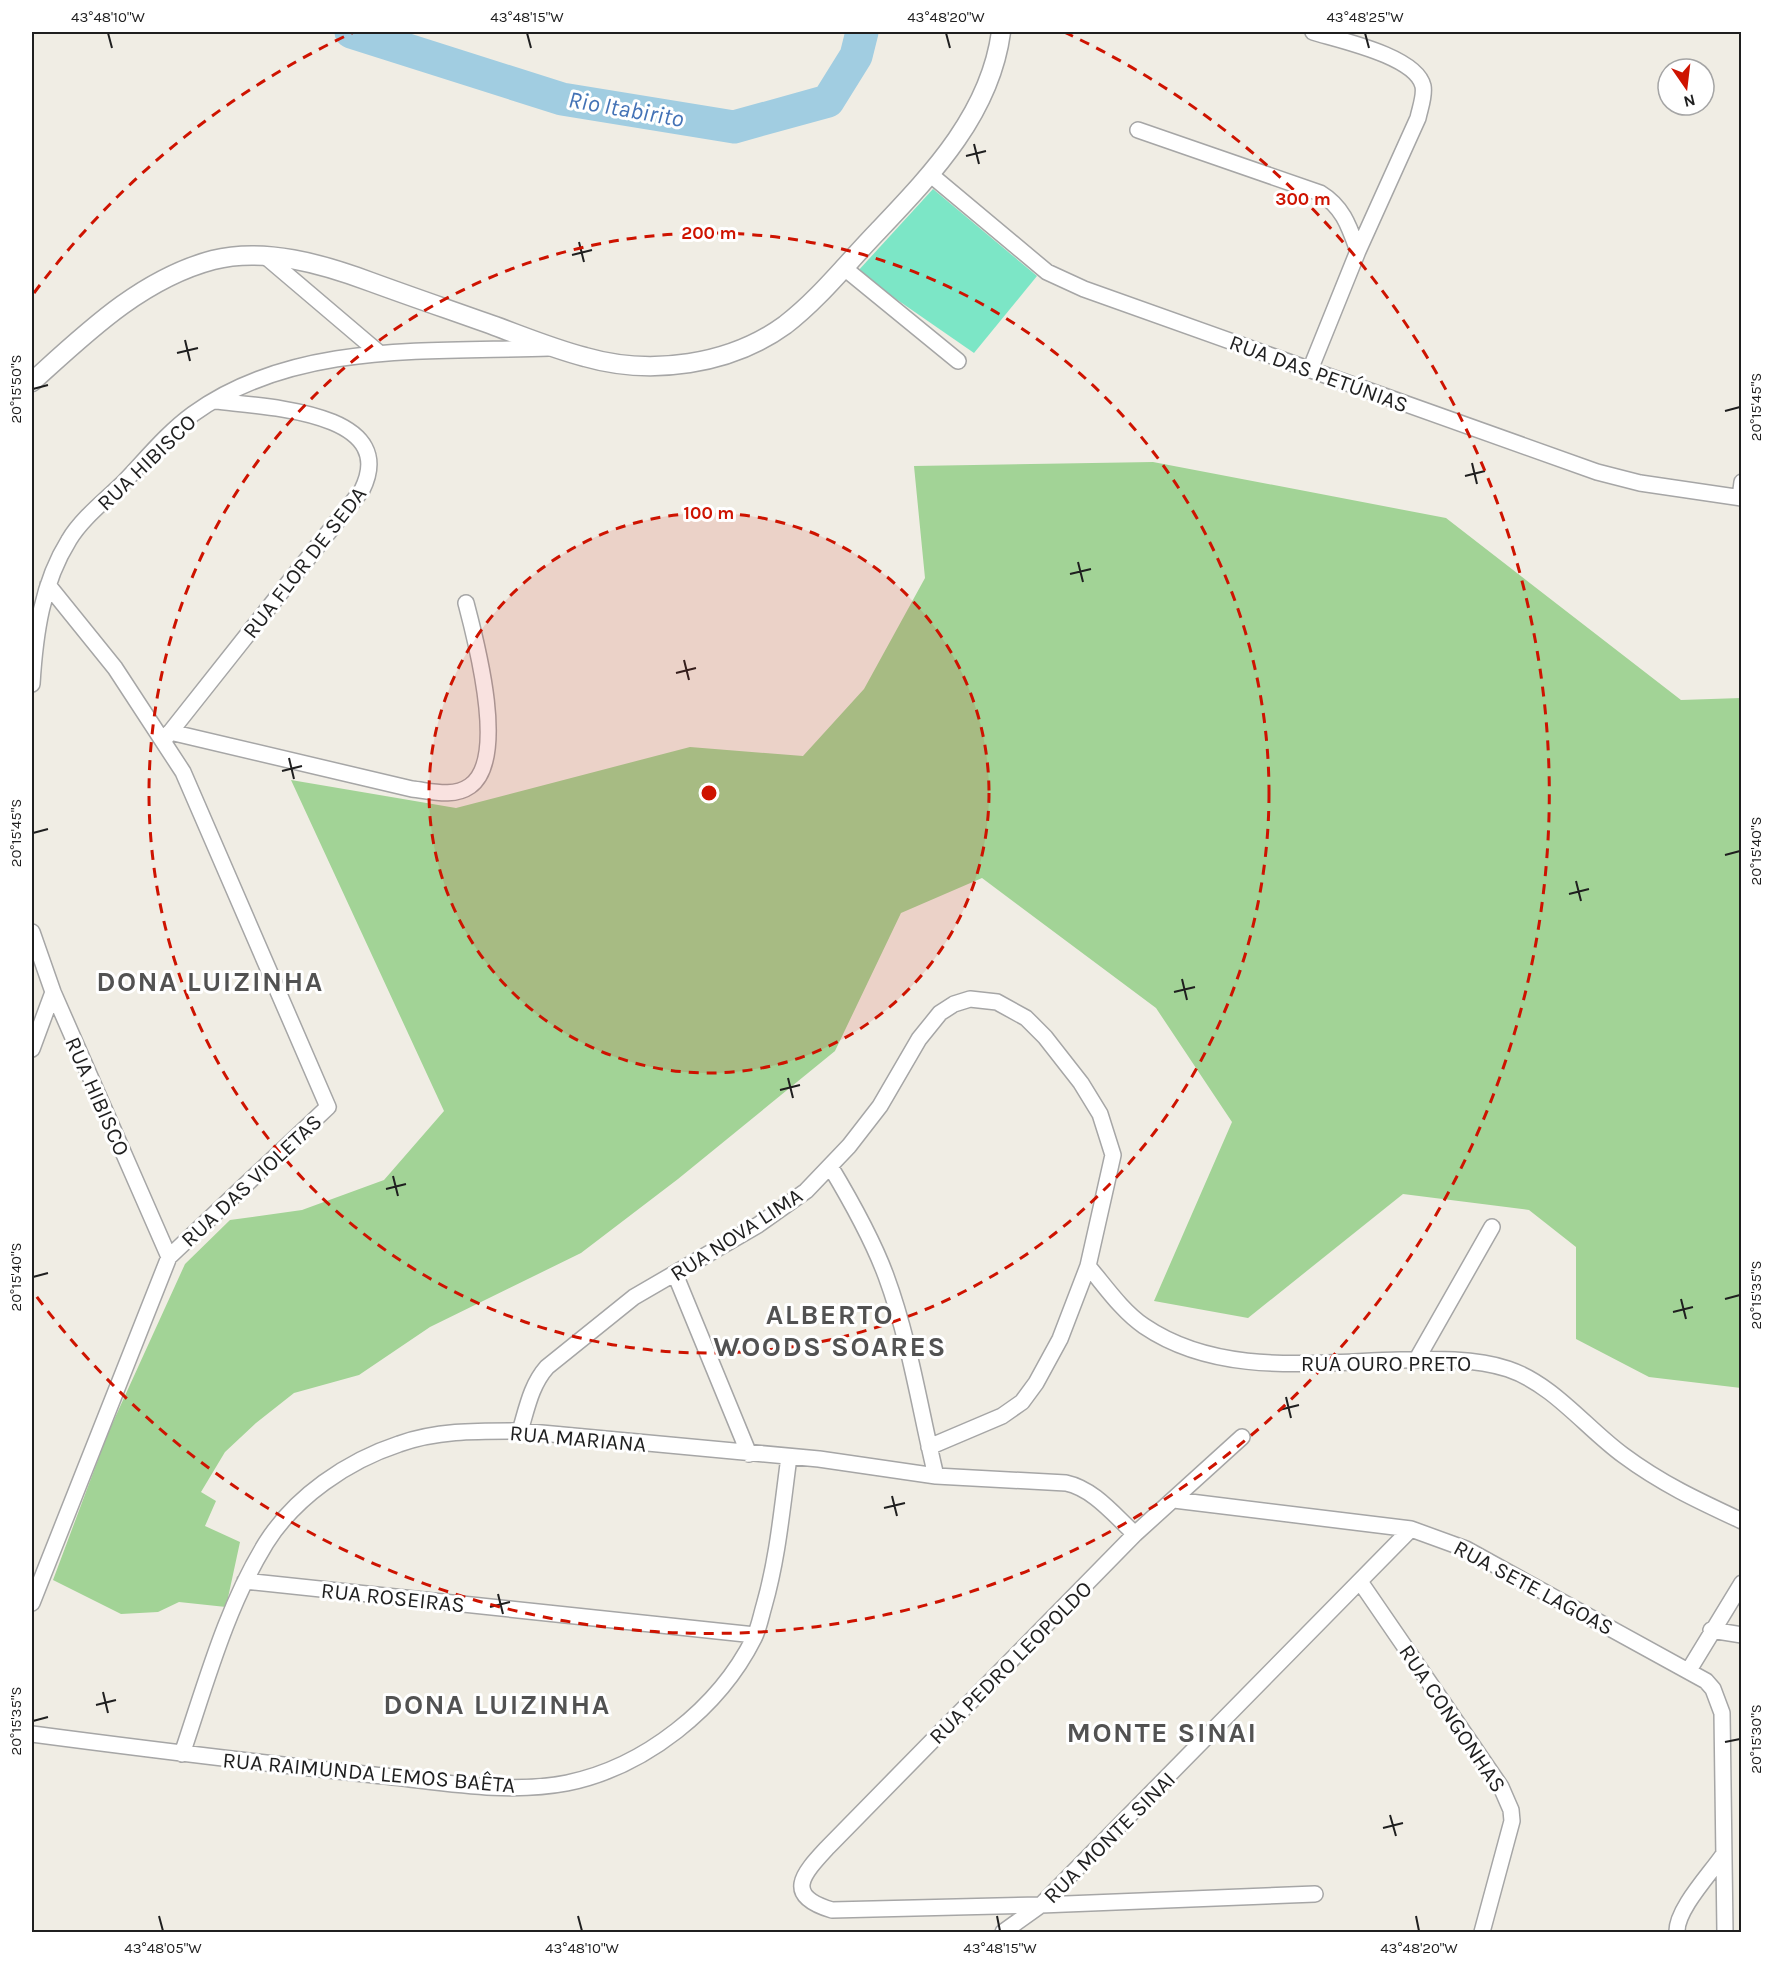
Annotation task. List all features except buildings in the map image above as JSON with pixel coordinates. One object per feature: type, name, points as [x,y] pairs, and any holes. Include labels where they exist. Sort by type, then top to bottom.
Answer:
[{"type":"street","points":[[32,382],[101,320],[155,284],[186,268],[217,259],[265,256],[348,273],[555,348],[621,365],[674,365],[711,359],[748,347],[786,324],[931,175],[952,149],[983,94],[1001,32]]},
{"type":"street","points":[[1310,370],[1358,251],[1418,118],[1423,85],[1409,66],[1401,62],[1313,32]]},
{"type":"street","points":[[1138,130],[1320,193],[1335,202],[1347,219],[1358,251]]},
{"type":"street","name":"RUA DAS PETÚNIAS","points":[[931,175],[1047,272],[1084,289],[1598,472],[1640,483],[1741,498]]},
{"type":"street","points":[[265,256],[378,352]]},
{"type":"street","points":[[843,267],[958,361]]},
{"type":"street","name":"RUA HIBISCO","points":[[32,684],[36,632],[48,585],[69,539],[172,431],[216,401],[249,384],[306,365],[378,352],[555,348]]},
{"type":"street","name":"RUA FLOR DE SEDA","points":[[167,736],[362,490],[370,468],[369,453],[364,443],[347,427],[296,412],[216,401]]},
{"type":"street","points":[[1741,498],[1742,482]]},
{"type":"street","name":"RUA DAS VIOLETAS","points":[[32,1603],[169,1257],[328,1107],[167,736],[48,585]]},
{"type":"street","points":[[167,736],[412,789],[445,793],[459,791],[471,785],[479,777],[489,743],[484,683],[466,603]]},
{"type":"street","name":"RUA HIBISCO","points":[[32,932],[53,992],[169,1257]]},
{"type":"street","points":[[32,1049],[53,992]]},
{"type":"street","name":"RUA NOVA LIMA","points":[[520,1431],[534,1384],[547,1367],[634,1297],[758,1225],[806,1191],[880,1106],[919,1039],[940,1013],[954,1004],[970,999],[997,1002],[1026,1018],[1082,1083],[1100,1114],[1113,1155],[1089,1266]]},
{"type":"street","points":[[830,1166],[847,1194],[886,1276],[905,1337],[936,1476]]},
{"type":"street","points":[[1417,1359],[1492,1227]]},
{"type":"street","points":[[929,1447],[1002,1416],[1022,1402],[1060,1339],[1089,1266]]},
{"type":"street","name":"RUA OURO PRETO","points":[[1089,1266],[1116,1299],[1144,1325],[1178,1344],[1213,1356],[1245,1362],[1282,1363],[1417,1359],[1476,1363],[1509,1369],[1548,1392],[1621,1454],[1666,1486],[1742,1521]]},
{"type":"street","points":[[675,1274],[749,1454]]},
{"type":"street","name":"RUA MARIANA","points":[[182,1755],[221,1639],[245,1581],[267,1542],[296,1505],[351,1465],[399,1443],[472,1431],[520,1431],[819,1459],[936,1476],[1079,1486],[1135,1534]]},
{"type":"street","name":"RUA PEDRO LEOPOLDO","points":[[1041,1905],[832,1910],[808,1899],[801,1888],[802,1876],[1135,1534],[1242,1437]]},
{"type":"street","name":"RUA RAIMUNDA LEMOS BAÊTA","points":[[32,1734],[182,1755],[510,1789],[568,1782],[598,1773],[646,1751],[683,1725],[739,1665],[755,1635],[775,1565],[789,1457]]},
{"type":"street","name":"RUA SETE LAGOAS","points":[[1174,1500],[1411,1529],[1466,1549],[1689,1671],[1713,1689],[1722,1713],[1725,1932]]},
{"type":"street","name":"RUA MONTE SINAI","points":[[1003,1932],[1041,1905],[1361,1583],[1411,1529]]},
{"type":"street","name":"RUA ROSEIRAS","points":[[245,1581],[755,1635]]},
{"type":"street","name":"RUA CONGONHAS","points":[[1361,1583],[1501,1787],[1511,1810],[1512,1821],[1482,1932]]},
{"type":"street","points":[[1689,1671],[1711,1630],[1742,1583]]},
{"type":"street","points":[[1711,1630],[1742,1635]]},
{"type":"street","points":[[1677,1932],[1678,1921],[1683,1911],[1723,1855]]},
{"type":"street","points":[[1041,1905],[1316,1894]]},
{"type":"green space","points":[[933,189],[1037,276],[974,353],[857,272]]},
{"type":"green space","points":[[1153,462],[1446,518],[1681,700],[1741,698],[1741,1388],[1649,1377],[1576,1339],[1576,1247],[1529,1210],[1403,1194],[1248,1318],[1154,1301],[1232,1122],[1156,1008],[982,878],[901,913],[835,1051],[678,1179],[581,1253],[430,1327],[359,1375],[294,1393],[256,1423],[225,1452],[201,1492],[216,1501],[205,1526],[240,1542],[226,1607],[179,1602],[158,1612],[121,1614],[53,1580],[108,1433],[185,1264],[230,1220],[302,1210],[384,1180],[444,1111],[291,780],[456,808],[690,747],[803,756],[864,689],[925,578],[914,466]]},
{"type":"waterway","name":"Rio Itabirito","points":[[351,32],[562,99],[734,127],[828,101],[856,56],[862,32]]},
{"type":"district","name":"DONA LUIZINHA","points":[[210,981]]},
{"type":"district","name":"ALBERTO WOODS SOARES","points":[[830,1330]]},
{"type":"district","name":"DONA LUIZINHA","points":[[497,1704]]},
{"type":"district","name":"MONTE SINAI","points":[[1162,1732]]}]
